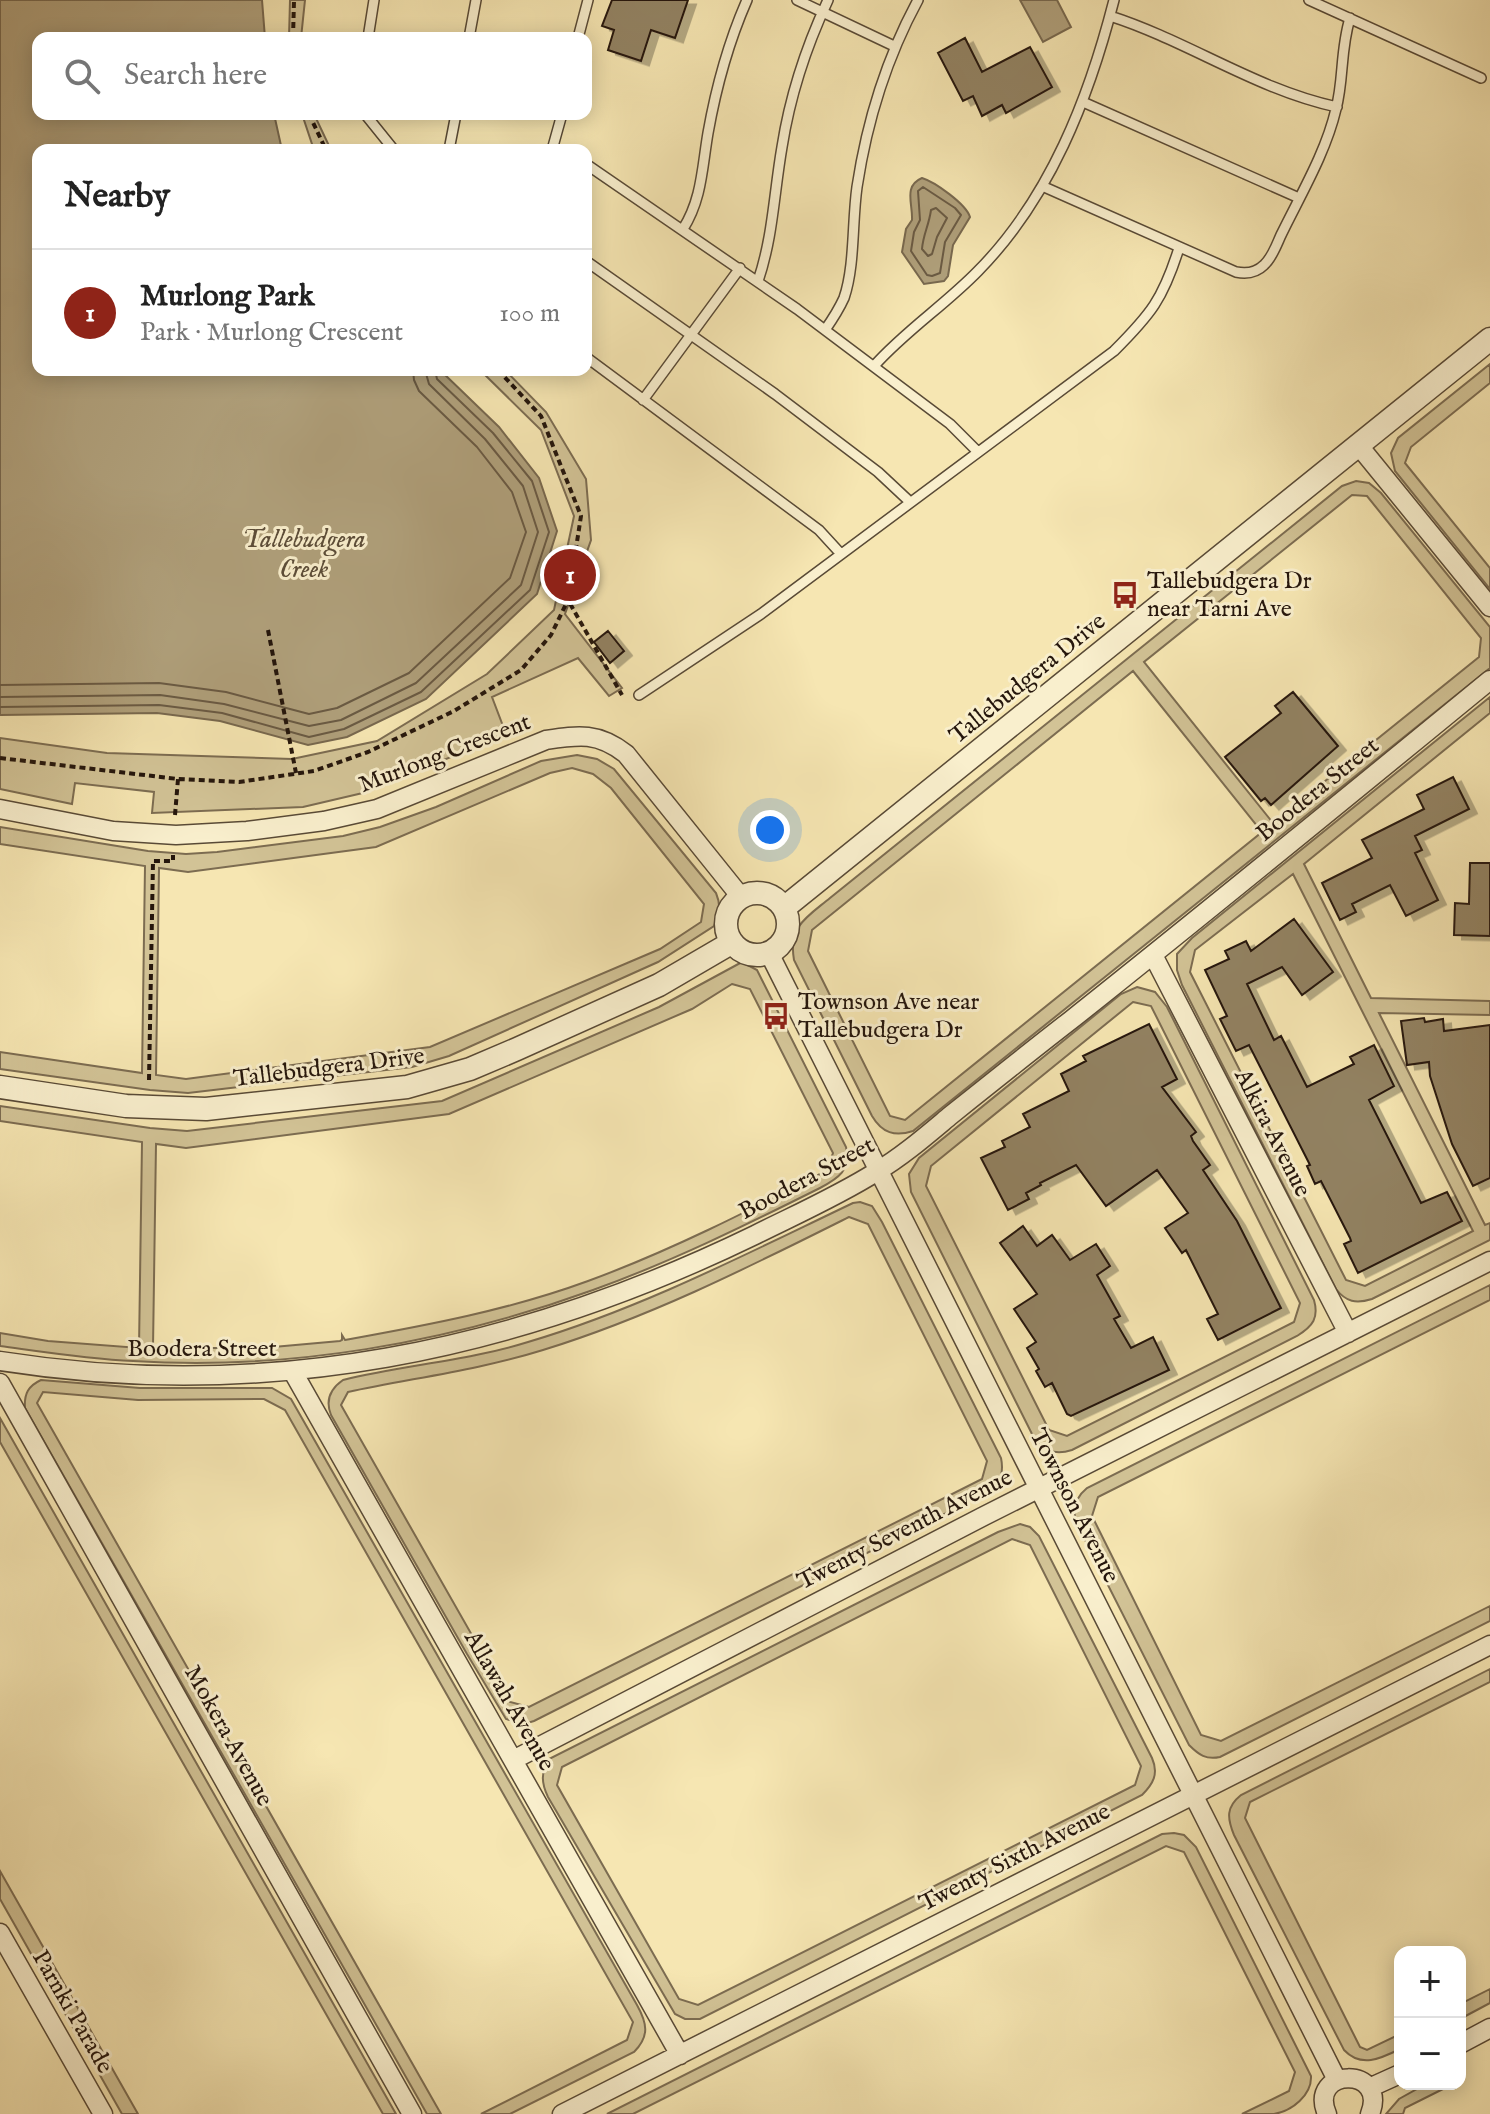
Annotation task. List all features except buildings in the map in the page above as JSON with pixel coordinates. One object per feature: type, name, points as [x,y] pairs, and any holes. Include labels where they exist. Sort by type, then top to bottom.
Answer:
[{"type":"street","name":"Tallebudgera Drive","points":[[784,908],[1490,339]]},
{"type":"street","points":[[1359,446],[1490,607]]},
{"type":"street","name":"Boodera Street","points":[[0,1361],[145,1375],[293,1372],[468,1342],[566,1314],[697,1263],[877,1172],[1153,955],[1490,680]]},
{"type":"street","name":"Murlong Crescent","points":[[0,809],[113,831],[176,835],[247,831],[324,821],[377,809],[546,740],[593,736],[610,742],[626,754],[741,897]]},
{"type":"street","points":[[759,893],[769,895],[784,908],[788,918],[785,939],[769,953],[748,954],[731,943],[727,933],[728,913],[741,897],[759,893]]},
{"type":"street","name":"Tallebudgera Drive","points":[[0,1087],[126,1106],[206,1109],[407,1087],[470,1069],[517,1049],[659,985],[731,943]]},
{"type":"street","name":"Townson Avenue","points":[[769,953],[1337,2080]]},
{"type":"street","name":"Alkira Avenue","points":[[1153,955],[1348,1333]]},
{"type":"street","name":"Twenty Seventh Avenue","points":[[515,1759],[1490,1261]]},
{"type":"street","name":"Allawah Avenue","points":[[293,1372],[680,2055]]},
{"type":"street","name":"Mokera Avenue","points":[[0,1383],[412,2114]]},
{"type":"street","name":"Twenty Sixth Avenue","points":[[562,2114],[1490,1645]]},
{"type":"street","name":"Parnki Parade","points":[[0,1933],[103,2114]]},
{"type":"street","points":[[1466,2041],[1490,2028]]},
{"type":"street","points":[[1325,2113],[1326,2091],[1337,2080],[1351,2077],[1369,2088],[1373,2104],[1370,2114]]},
{"type":"street","points":[[1369,2088],[1394,2077]]},
{"type":"lane","points":[[369,32],[374,0]]},
{"type":"lane","points":[[470,32],[476,0]]},
{"type":"lane","points":[[580,32],[588,0]]},
{"type":"lane","points":[[683,229],[697,204],[716,98],[747,0]]},
{"type":"lane","points":[[797,0],[894,46]]},
{"type":"lane","points":[[758,281],[771,237],[782,147],[791,104],[802,63],[828,0]]},
{"type":"lane","points":[[825,330],[846,289],[863,154],[871,116],[894,46],[918,0]]},
{"type":"lane","points":[[874,366],[895,343],[955,293],[1000,248],[1042,186],[1083,102],[1114,0]]},
{"type":"lane","points":[[1309,0],[1481,78]]},
{"type":"lane","points":[[1110,16],[1144,28],[1297,97],[1337,107]]},
{"type":"lane","points":[[1042,186],[1236,272],[1257,271],[1269,260],[1337,107],[1341,52],[1350,18]]},
{"type":"lane","points":[[1083,102],[1299,198]]},
{"type":"lane","points":[[370,120],[389,144]]},
{"type":"lane","points":[[450,144],[455,120]]},
{"type":"lane","points":[[554,144],[560,120]]},
{"type":"lane","points":[[592,168],[740,268],[874,366],[950,424],[977,451]]},
{"type":"lane","points":[[639,695],[761,614],[909,501],[1084,375],[1130,335],[1156,305],[1165,290],[1179,248]]},
{"type":"lane","points":[[592,265],[691,333],[867,463],[909,501]]},
{"type":"lane","points":[[643,400],[740,268]]},
{"type":"lane","points":[[592,362],[819,530],[841,554]]},
{"type":"path","points":[[293,32],[294,0]]},
{"type":"path","points":[[312,120],[323,144]]},
{"type":"path","points":[[0,758],[178,779],[239,782],[314,771],[368,752],[454,711],[521,670],[551,635],[568,600],[581,516],[541,416],[504,376]]},
{"type":"path","points":[[568,600],[627,704]]},
{"type":"path","points":[[268,630],[296,773]]},
{"type":"path","points":[[175,817],[178,779]]},
{"type":"path","points":[[149,1080],[153,861],[173,861],[173,853]]},
{"type":"shaded area","points":[[290,0],[305,0],[302,32],[289,32]]},
{"type":"shaded area","points":[[304,120],[317,120],[328,144],[312,144]]},
{"type":"shaded area","points":[[1490,364],[1490,383],[1411,447],[1405,463],[1490,568],[1490,589],[1395,471],[1391,453],[1398,438]]},
{"type":"shaded area","points":[[486,376],[511,376],[546,412],[586,479],[591,540],[565,614],[622,688],[609,696],[578,658],[492,697],[506,734],[367,792],[303,807],[152,813],[154,792],[75,783],[72,804],[0,789],[0,738],[107,753],[292,759],[377,741],[487,674],[554,610],[574,516],[541,430]]},
{"type":"shaded area","points":[[1356,481],[1369,483],[1381,493],[1490,627],[1490,668],[913,1131],[900,1134],[885,1130],[872,1116],[794,960],[794,939],[801,923],[1342,486]],"holes":[[[1352,495],[1367,496],[1481,638],[1479,657],[1273,823],[1144,662]],[[1133,671],[1262,832],[905,1120],[890,1116],[808,951],[812,930]]]},
{"type":"shaded area","points":[[1490,697],[1490,713],[1304,864],[1371,998],[1490,1001],[1490,1015],[1379,1013],[1485,1225],[1490,1223],[1490,1240],[1372,1299],[1352,1301],[1336,1289],[1182,985],[1177,970],[1177,954],[1192,938]],"holes":[[[1293,874],[1473,1231],[1365,1286],[1346,1280],[1190,972],[1195,950]]]},
{"type":"shaded area","points":[[577,755],[597,759],[614,769],[716,893],[719,910],[714,926],[658,962],[449,1056],[412,1067],[188,1093],[0,1069],[0,1052],[142,1073],[145,866],[0,844],[0,827],[148,851],[186,854],[217,852],[343,836],[380,827],[436,807],[541,761]],"holes":[[[572,768],[593,774],[611,788],[704,904],[701,922],[660,949],[430,1047],[186,1079],[156,1075],[159,868],[188,872],[376,847],[550,773]]]},
{"type":"shaded area","points":[[742,962],[757,970],[846,1147],[847,1162],[838,1177],[764,1216],[622,1279],[538,1309],[424,1338],[308,1357],[250,1362],[99,1359],[0,1346],[0,1333],[48,1341],[139,1348],[142,1142],[0,1121],[0,1106],[187,1131],[442,1101],[659,1007]],"holes":[[[732,984],[750,989],[833,1153],[826,1171],[649,1257],[588,1281],[498,1308],[345,1340],[342,1335],[340,1341],[262,1348],[153,1348],[156,1144],[186,1148],[449,1114],[692,1009]]]},
{"type":"shaded area","points":[[1137,987],[1155,992],[1167,1007],[1314,1300],[1315,1317],[1311,1325],[1297,1336],[1072,1450],[1054,1452],[1044,1448],[1032,1434],[911,1192],[909,1174],[919,1158],[1121,994]],"holes":[[[1133,1002],[1151,1006],[1300,1303],[1294,1322],[1067,1436],[1049,1430],[926,1186],[931,1166]]]},
{"type":"shaded area","points":[[853,1203],[872,1206],[882,1222],[1001,1458],[999,1481],[982,1495],[534,1721],[524,1724],[506,1719],[331,1415],[329,1400],[332,1391],[343,1380],[482,1354],[612,1313],[693,1279]],"holes":[[[849,1217],[868,1224],[987,1461],[982,1479],[529,1707],[510,1702],[341,1405],[348,1392],[543,1350],[660,1307]]]},
{"type":"shaded area","points":[[1490,1285],[1490,1300],[1098,1497],[1092,1516],[1201,1735],[1221,1741],[1490,1606],[1490,1621],[1220,1757],[1200,1754],[1189,1745],[1076,1522],[1074,1512],[1080,1495],[1087,1488]]},
{"type":"shaded area","points":[[41,1380],[140,1388],[272,1388],[291,1399],[637,2005],[643,2018],[645,2035],[634,2052],[510,2114],[481,2114],[627,2040],[633,2022],[285,1410],[264,1399],[138,1400],[43,1392],[37,1403],[441,2114],[427,2114],[25,1408],[28,1391]]},
{"type":"shaded area","points":[[0,1418],[396,2114],[383,2114],[0,1442]]},
{"type":"shaded area","points":[[1020,1524],[1030,1527],[1039,1536],[1152,1758],[1155,1774],[1149,1787],[1142,1795],[700,2019],[685,2019],[675,2014],[548,1797],[543,1778],[549,1759],[998,1532]],"holes":[[[1012,1539],[1030,1545],[1141,1766],[1135,1785],[698,2005],[679,1999],[557,1785],[562,1767]]]},
{"type":"shaded area","points":[[1490,1669],[1490,1682],[1250,1802],[1245,1818],[1360,2047],[1367,2050],[1394,2037],[1394,2051],[1364,2060],[1350,2056],[1344,2050],[1234,1835],[1229,1818],[1230,1808],[1241,1795]]},
{"type":"shaded area","points":[[1162,1834],[1184,1835],[1196,1847],[1311,2076],[1304,2096],[1288,2109],[1274,2114],[1242,2114],[1289,2091],[1295,2072],[1184,1852],[1166,1846],[633,2114],[607,2114]]},
{"type":"shaded area","points":[[0,1871],[138,2114],[122,2114],[0,1899]]},
{"type":"shaded area","points":[[1490,1989],[1490,2003],[1466,2016],[1466,2001]]},
{"type":"shaded area","points":[[1415,2090],[1441,2090],[1405,2108],[1403,2114],[1386,2114],[1399,2099]]},
{"type":"water","name":"Tallebudgera Creek","points":[[0,0],[262,0],[265,32],[32,32],[32,120],[275,120],[281,144],[32,144],[32,376],[446,376],[499,427],[539,478],[557,531],[537,594],[426,699],[347,737],[308,745],[220,721],[157,713],[0,715]]},
{"type":"water","points":[[1020,0],[1057,0],[1071,27],[1043,42]]},
{"type":"water","points":[[922,178],[949,194],[970,217],[953,245],[948,276],[944,281],[924,284],[902,252],[906,229],[912,220],[911,191],[916,181]]},
{"type":"place","name":"Murlong Park","points":[[570,575]]},
{"type":"place","name":"Tallebudgera Dr near Tarni Ave","points":[[1125,595]]},
{"type":"place","name":"Townson Ave near Tallebudgera Dr","points":[[776,1016]]}]
